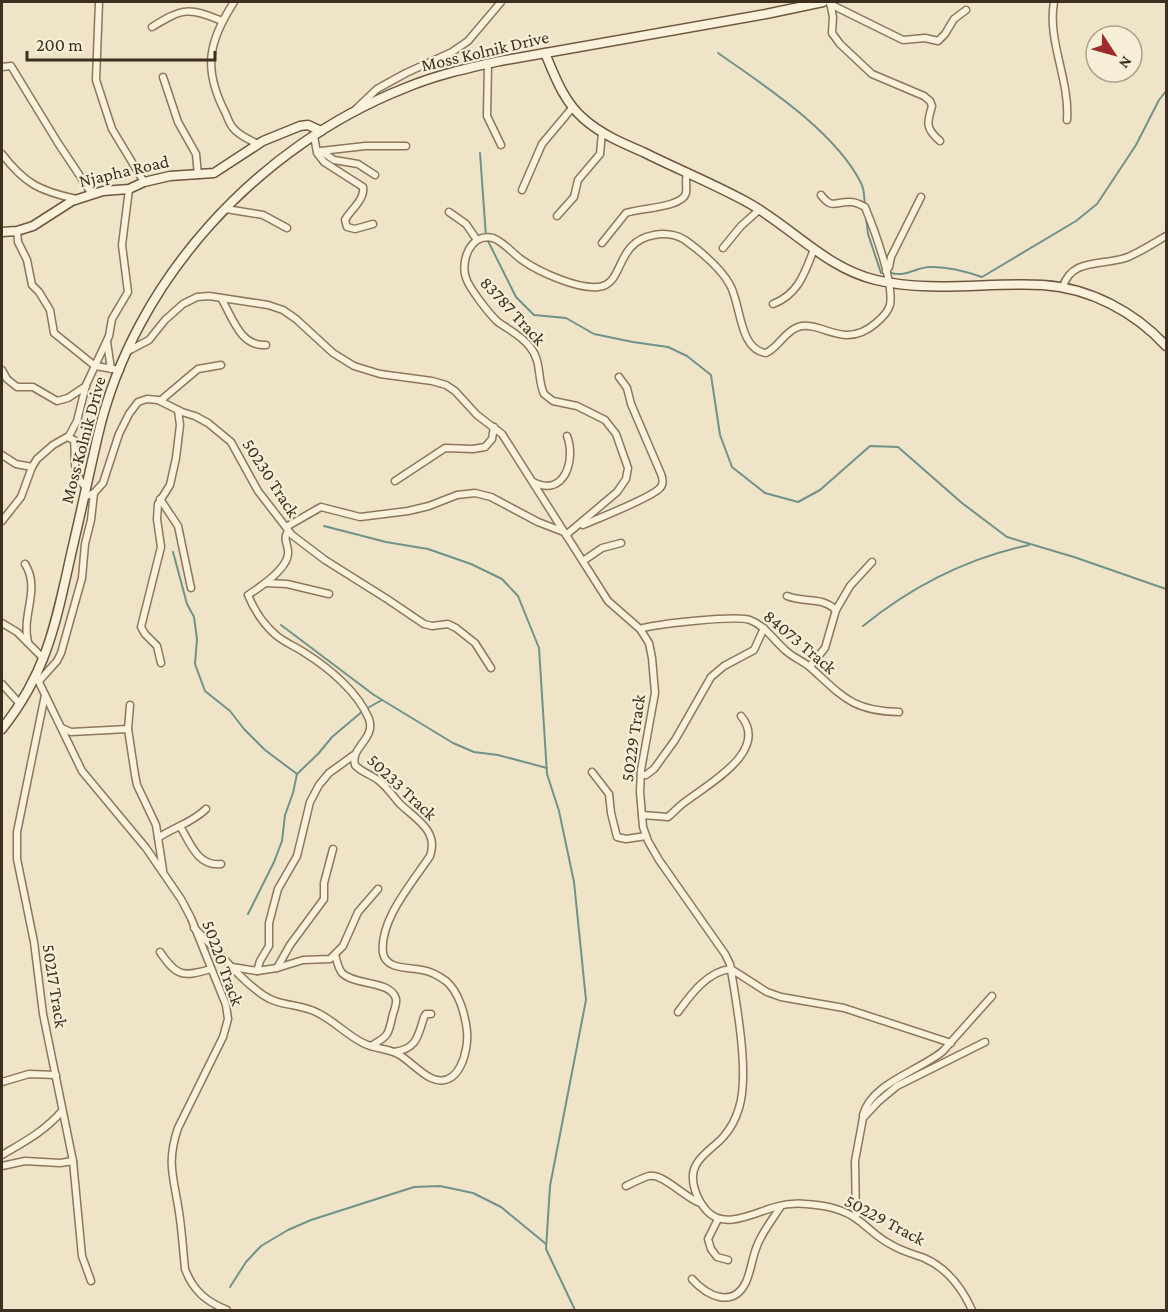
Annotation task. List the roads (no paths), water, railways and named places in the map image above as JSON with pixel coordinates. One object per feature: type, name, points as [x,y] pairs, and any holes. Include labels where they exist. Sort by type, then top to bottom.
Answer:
[{"type":"main road","name":"Moss Kolnik Drive","points":[[2,729],[38,678],[57,619],[102,419],[116,370],[172,274],[197,240],[226,209],[280,159],[351,114],[420,82],[488,64],[791,10],[802,4],[828,2]]},
{"type":"main road","points":[[545,53],[559,85],[573,107],[602,133],[760,209],[814,249],[851,272],[888,283],[930,287],[1018,285],[1063,287],[1122,310],[1138,320],[1167,346]]},
{"type":"main road","name":"Njapha Road","points":[[2,232],[17,231],[39,223],[60,208],[92,194],[129,189],[144,182],[170,176],[208,175],[218,171],[258,144],[281,132],[300,126],[308,126],[318,133]]},
{"type":"street","points":[[99,2],[96,80],[112,129],[144,182]]},
{"type":"street","points":[[234,2],[222,21],[210,60],[212,80],[231,126],[258,144]]},
{"type":"street","points":[[351,114],[377,88],[452,52],[468,41],[501,2]]},
{"type":"street","points":[[783,2],[791,10]]},
{"type":"street","points":[[828,2],[889,34],[907,40],[925,38],[936,42],[940,40],[950,23],[966,10]]},
{"type":"street","points":[[828,2],[833,17],[832,33],[844,49],[872,74],[907,87],[928,98],[932,106],[928,126],[940,141]]},
{"type":"street","points":[[1054,2],[1052,18],[1058,58],[1067,93],[1067,120]]},
{"type":"street","points":[[152,27],[184,10],[222,21]]},
{"type":"street","points":[[488,64],[487,116],[501,145]]},
{"type":"street","points":[[2,67],[11,66],[92,194]]},
{"type":"street","points":[[163,77],[178,122],[196,154],[198,175]]},
{"type":"street","points":[[522,190],[542,144],[573,107]]},
{"type":"street","points":[[318,133],[320,158],[363,187],[364,192],[361,198],[345,220],[347,227],[356,229],[373,224]]},
{"type":"street","points":[[557,216],[575,195],[578,180],[600,154],[602,133]]},
{"type":"street","points":[[318,148],[406,146]]},
{"type":"street","points":[[318,148],[334,160],[357,164],[375,176]]},
{"type":"street","points":[[2,154],[35,187],[77,199]]},
{"type":"street","points":[[602,243],[618,221],[628,212],[681,200],[686,191],[687,173]]},
{"type":"street","points":[[2,521],[21,498],[32,467],[45,451],[69,436],[77,421],[86,385],[107,342],[112,319],[128,292],[122,245],[129,189]]},
{"type":"street","points":[[449,212],[463,220],[477,240],[486,237],[498,241],[526,263],[538,269],[575,284],[599,287],[610,282],[625,254],[635,242],[647,236],[659,234],[677,236],[712,264],[728,282],[735,295],[747,340],[753,348],[764,353],[772,350],[790,331],[801,326],[848,335],[865,331],[880,319],[889,307],[886,271],[865,207],[853,202],[827,203],[821,195]]},
{"type":"street","points":[[886,271],[921,197]]},
{"type":"street","points":[[226,209],[263,215],[287,228]]},
{"type":"street","points":[[723,248],[741,226],[760,209]]},
{"type":"street","points":[[17,231],[18,242],[27,260],[32,285],[50,310],[54,333],[96,366],[116,370],[107,342]]},
{"type":"street","points":[[1063,287],[1067,278],[1084,265],[1126,258],[1167,236]]},
{"type":"street","name":"83787 Track","points":[[477,240],[471,246],[464,261],[464,275],[469,287],[498,321],[515,332],[531,347],[537,359],[544,394],[553,400],[577,406],[605,420],[616,434],[624,454],[627,473],[621,487],[575,529],[565,534]]},
{"type":"street","points":[[773,304],[787,297],[803,278],[814,249]]},
{"type":"street","name":"50229 Track","points":[[128,351],[149,340],[165,320],[191,299],[205,296],[283,310],[337,356],[361,369],[380,375],[447,385],[477,415],[505,437],[608,601],[640,629],[649,643],[655,686],[641,775],[645,836],[659,860],[725,954],[731,969],[744,1084],[739,1108],[729,1129],[696,1165],[693,1184],[700,1203]]},
{"type":"street","points":[[221,298],[233,321],[245,337],[255,345],[266,345]]},
{"type":"street","points":[[38,678],[57,661],[62,653],[82,578],[85,544],[92,520],[94,494],[103,483],[115,444],[136,405],[140,400],[160,401],[198,369],[222,365]]},
{"type":"street","points":[[2,370],[17,387],[33,387],[57,401],[68,398],[86,385]]},
{"type":"street","points":[[575,529],[643,498],[660,488],[662,484],[661,474],[631,404],[627,388],[620,377]]},
{"type":"street","name":"50230 Track","points":[[160,401],[178,411],[202,419],[231,442],[258,491],[287,529],[325,560],[424,624],[432,626],[448,624],[456,628],[475,643],[491,668]]},
{"type":"street","points":[[161,663],[157,646],[141,627],[161,547],[157,519],[158,504],[170,485],[176,458],[180,424],[178,411]]},
{"type":"street","points":[[395,481],[445,448],[485,447],[492,439],[494,428]]},
{"type":"street","points":[[69,436],[74,442],[76,474],[85,492],[94,494]]},
{"type":"street","points":[[531,481],[543,486],[550,485],[564,477],[571,459],[567,436]]},
{"type":"street","points":[[2,455],[16,464],[32,467]]},
{"type":"street","points":[[265,583],[288,558],[285,538],[287,529],[310,512],[323,507],[360,517],[429,506],[468,492],[491,497],[565,534]]},
{"type":"street","points":[[160,499],[178,526],[191,588]]},
{"type":"street","points":[[583,561],[602,548],[621,543]]},
{"type":"street","points":[[810,666],[825,648],[836,610],[850,586],[872,562]]},
{"type":"street","points":[[25,564],[31,579],[32,598],[26,631],[28,642]]},
{"type":"street","points":[[265,583],[287,584],[329,594]]},
{"type":"street","name":"50233 Track","points":[[195,928],[257,991],[274,1002],[315,1011],[362,1043],[394,1052],[430,1077],[441,1080],[449,1079],[459,1070],[467,1045],[467,1029],[456,994],[447,982],[425,970],[399,967],[384,958],[383,946],[387,927],[401,900],[430,856],[432,840],[421,820],[381,783],[353,762],[355,755],[367,739],[370,730],[369,719],[340,681],[323,666],[275,634],[257,612],[248,595],[265,583]]},
{"type":"street","points":[[787,596],[798,600],[823,601],[836,610]]},
{"type":"street","name":"84073 Track","points":[[640,629],[739,617],[749,619],[764,628],[789,654],[810,666],[824,681],[858,706],[898,712]]},
{"type":"street","points":[[2,624],[17,632],[44,659]]},
{"type":"street","points":[[641,775],[646,775],[654,769],[675,740],[711,677],[724,666],[754,650],[764,628]]},
{"type":"street","name":"50220 Track","points":[[38,678],[85,775],[146,848],[181,899],[226,1005],[228,1019],[223,1037],[178,1128],[172,1149],[171,1173],[180,1214],[185,1269],[188,1277],[197,1292],[204,1298],[228,1311]]},
{"type":"street","points":[[2,684],[20,705]]},
{"type":"street","name":"50217 Track","points":[[45,694],[24,794],[16,848],[34,942],[43,1014],[73,1161],[80,1244],[85,1269],[91,1281]]},
{"type":"street","points":[[130,705],[128,729],[138,785],[152,813],[163,872]]},
{"type":"street","points":[[642,815],[668,817],[727,771],[742,754],[747,744],[749,728],[741,716]]},
{"type":"street","points":[[62,728],[71,732],[128,729]]},
{"type":"street","points":[[257,971],[269,945],[269,923],[278,889],[297,856],[305,815],[310,802],[329,773],[355,755]]},
{"type":"street","points":[[592,772],[609,794],[617,837],[626,839],[645,836]]},
{"type":"street","points":[[158,838],[168,830],[198,817],[206,810]]},
{"type":"street","points":[[180,826],[201,858],[208,864],[221,864]]},
{"type":"street","points":[[277,968],[290,945],[324,899],[324,883],[333,849]]},
{"type":"street","points":[[232,967],[257,971],[303,960],[328,959],[335,955],[346,941],[358,912],[378,889]]},
{"type":"street","points":[[160,952],[171,968],[183,974],[211,969]]},
{"type":"street","points":[[335,955],[339,967],[347,976],[353,980],[388,989],[395,997],[396,1004],[389,1033],[382,1041],[371,1046]]},
{"type":"street","points":[[678,1012],[709,977],[716,972],[731,969],[774,994],[844,1008],[936,1036],[951,1043]]},
{"type":"street","points":[[856,1218],[855,1161],[866,1107],[888,1084],[902,1074],[935,1059],[992,996]]},
{"type":"street","points":[[394,1052],[403,1051],[411,1046],[417,1038],[424,1017],[426,1014],[431,1014]]},
{"type":"street","points":[[863,1118],[897,1086],[985,1042]]},
{"type":"street","points":[[2,1082],[29,1074],[56,1075]]},
{"type":"street","points":[[2,1155],[50,1125],[62,1111]]},
{"type":"street","points":[[2,1166],[24,1161],[60,1163],[73,1161]]},
{"type":"street","points":[[626,1186],[648,1176],[655,1176],[688,1198],[700,1203],[708,1213],[718,1219],[708,1239],[711,1249],[721,1260],[728,1260]]},
{"type":"street","name":"50229 Track","points":[[718,1219],[733,1220],[781,1206],[806,1204],[823,1206],[856,1218],[888,1243],[925,1259],[945,1271],[961,1289],[972,1311]]},
{"type":"street","points":[[692,1280],[701,1290],[716,1297],[726,1298],[742,1289],[760,1238],[781,1206]]},
{"type":"waterway","points":[[718,53],[797,111],[834,145],[861,183],[865,206]]},
{"type":"waterway","points":[[891,273],[902,274],[936,267],[956,269],[982,277],[1076,221],[1097,204],[1136,145],[1166,91]]},
{"type":"waterway","points":[[480,153],[486,237],[516,297],[534,315],[566,318],[594,334],[668,347],[687,356],[711,375],[720,435],[732,467],[765,493],[798,502],[820,490],[870,446],[898,447],[962,503],[1007,537],[1074,557],[1166,589]]},
{"type":"waterway","points":[[866,218],[868,234],[881,273]]},
{"type":"waterway","points":[[324,526],[386,542],[428,549],[471,564],[502,579],[518,596],[539,648],[547,774],[559,811],[574,882],[586,1000],[550,1186],[546,1249],[575,1310]]},
{"type":"waterway","points":[[863,626],[901,599],[941,576],[984,558],[1029,545]]},
{"type":"waterway","points":[[173,552],[187,604],[194,617],[197,639],[195,664],[205,691],[230,711],[265,750],[297,774]]},
{"type":"waterway","points":[[281,625],[374,695],[453,743],[474,752],[498,755],[547,768]]},
{"type":"waterway","points":[[248,914],[282,841],[285,815],[297,774],[332,737],[364,710],[382,700]]},
{"type":"waterway","points":[[230,1287],[246,1262],[261,1246],[288,1230],[311,1220],[414,1187],[440,1186],[473,1193],[501,1207],[546,1244]]}]
